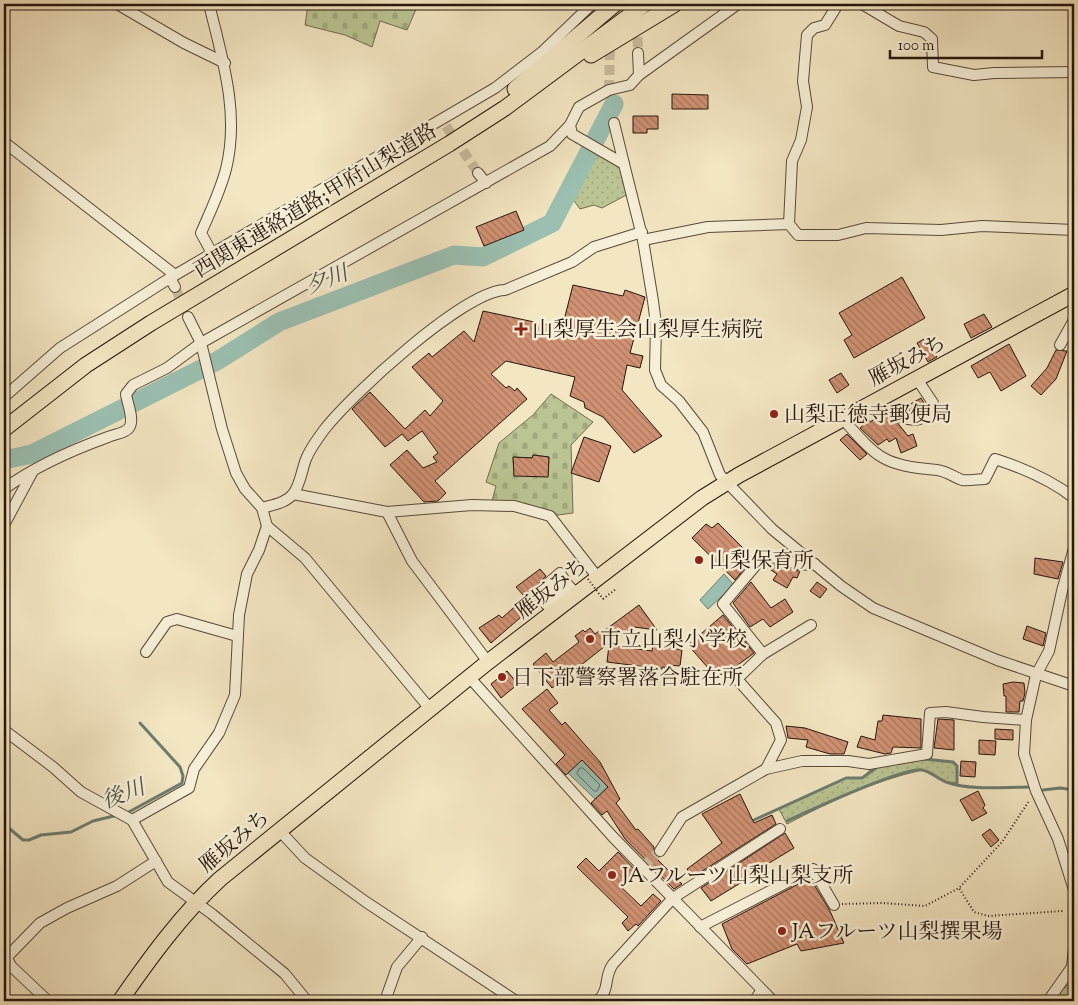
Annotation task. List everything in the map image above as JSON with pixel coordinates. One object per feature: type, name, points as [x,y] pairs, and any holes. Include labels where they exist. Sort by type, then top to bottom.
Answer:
[{"type":"highway","points":[[354,201],[510,94],[615,4]]},
{"type":"highway","name":"西関東連絡道路;甲府山梨道路","points":[[4,429],[86,365],[151,323],[505,108],[645,4]]},
{"type":"highway","points":[[505,108],[675,4]]},
{"type":"highway","name":"雁坂みち","points":[[120,1001],[196,901],[279,830],[470,678],[547,605],[571,588],[593,579],[681,514],[727,483],[1074,294]]},
{"type":"street","points":[[117,4],[184,43],[225,63]]},
{"type":"street","points":[[210,4],[225,63],[230,100],[231,138],[226,169],[201,233],[212,255]]},
{"type":"street","points":[[4,397],[60,348],[212,255],[444,122],[495,88],[542,52],[592,4]]},
{"type":"street","points":[[4,489],[33,471],[108,436],[124,432],[129,428],[130,416],[126,398],[128,389],[133,385],[167,368],[201,343],[550,146],[570,125],[579,107],[609,90],[630,84],[639,75],[738,4]]},
{"type":"street","points":[[838,4],[825,25],[814,28],[807,35],[803,81],[807,107],[801,140],[792,161],[789,224],[798,235],[838,235],[866,228],[941,230],[982,226],[1074,230]]},
{"type":"street","points":[[862,4],[900,26],[924,32],[932,39],[933,67],[974,75],[994,72],[1074,72]]},
{"type":"street","points":[[638,53],[639,75]]},
{"type":"street","points":[[614,123],[642,236],[656,324],[655,370],[661,385],[679,401],[703,432],[720,475],[772,529],[840,586],[873,608],[1036,675],[1074,686]]},
{"type":"street","points":[[570,125],[572,134],[624,164]]},
{"type":"street","points":[[4,142],[173,280]]},
{"type":"street","points":[[478,173],[486,183]]},
{"type":"street","points":[[262,508],[284,501],[293,494],[307,456],[347,403],[374,377],[439,325],[476,299],[494,290],[505,290],[572,262],[594,247],[642,236],[708,227],[789,224]]},
{"type":"street","points":[[132,820],[189,788],[194,769],[219,733],[235,695],[237,636],[247,574],[260,550],[267,526],[262,508],[245,489],[236,472],[201,343],[188,317]]},
{"type":"street","points":[[1060,345],[1074,320]]},
{"type":"street","points":[[901,416],[922,420],[934,411],[933,403],[917,379]]},
{"type":"street","points":[[844,418],[876,454],[896,465],[923,470],[939,470],[963,480],[985,479],[995,459],[1019,467],[1063,489],[1074,498]]},
{"type":"street","points":[[4,525],[33,471]]},
{"type":"street","points":[[293,494],[387,512],[472,505],[514,506],[540,512],[550,516],[593,579]]},
{"type":"street","points":[[387,512],[412,561],[488,662]]},
{"type":"street","points":[[267,526],[305,558],[431,710]]},
{"type":"street","points":[[1074,548],[1062,591],[1049,651],[1036,675],[1026,720],[1024,754],[1036,791],[1058,839],[1074,890]]},
{"type":"street","points":[[763,654],[723,604],[762,558],[771,556],[803,566],[815,564]]},
{"type":"street","points":[[547,605],[538,593],[560,573],[571,588]]},
{"type":"street","points":[[146,652],[167,622],[178,619],[237,636]]},
{"type":"street","points":[[766,769],[781,740],[776,723],[737,679],[763,654],[811,626]]},
{"type":"street","points":[[470,678],[607,830],[773,1001]]},
{"type":"street","points":[[660,851],[682,817],[766,769],[802,761],[848,761],[869,764],[927,754],[930,713],[946,712],[1026,720]]},
{"type":"street","points":[[4,730],[53,767],[81,792],[132,820],[168,882],[196,901],[285,974],[307,1001]]},
{"type":"street","points":[[598,1001],[606,993],[608,970],[612,964],[673,898],[780,829]]},
{"type":"street","points":[[279,830],[305,858],[366,902],[422,937],[516,1001]]},
{"type":"street","points":[[48,1001],[11,966],[5,954],[40,923],[117,886],[156,861]]},
{"type":"street","points":[[700,927],[813,869],[834,905]]},
{"type":"street","points":[[1071,909],[1074,925]]},
{"type":"street","points":[[385,1001],[397,967],[422,937]]},
{"type":"street","points":[[1048,1001],[1072,967],[1074,949]]},
{"type":"street","points":[[754,1001],[762,990]]},
{"type":"path","points":[[593,579],[603,599],[616,589]]},
{"type":"path","points":[[834,905],[883,903],[925,906],[959,888],[1002,842],[1036,791]]},
{"type":"path","points":[[959,888],[974,912],[988,916],[1033,915],[1071,909]]},
{"type":"green space","points":[[326,4],[407,4],[417,7],[407,30],[380,21],[372,47],[345,35],[305,25],[308,5],[324,10]]},
{"type":"green space","points":[[600,151],[624,164],[632,192],[602,208],[594,205],[580,209],[572,198]]},
{"type":"green space","points":[[551,394],[593,422],[571,445],[573,513],[550,516],[491,505],[496,486],[486,482],[499,443],[533,415]],"holes":[[[533,455],[549,457],[548,476],[514,475],[513,457],[532,458]]]},
{"type":"green space","points":[[924,759],[953,762],[957,766],[957,783],[947,782],[922,770],[853,792],[787,824],[779,809],[846,778],[862,778],[872,768]]},
{"type":"green space","points":[[1066,985],[1074,985],[1074,1001],[1052,1001]]},
{"type":"water","points":[[724,574],[734,585],[708,609],[700,600]]},
{"type":"water","points":[[582,760],[608,787],[595,799],[568,773]]},
{"type":"building","points":[[672,94],[708,95],[708,109],[672,109]]},
{"type":"building","points":[[633,116],[658,116],[658,129],[647,129],[647,133],[633,133]]},
{"type":"building","points":[[516,211],[524,230],[484,246],[476,227]]},
{"type":"building","points":[[902,277],[925,318],[854,358],[844,340],[852,335],[839,313]]},
{"type":"building","points":[[573,285],[623,296],[625,290],[645,297],[630,353],[643,356],[640,368],[627,365],[622,390],[662,436],[634,453],[603,417],[585,408],[584,402],[570,396],[575,377],[506,361],[491,374],[506,388],[509,386],[515,391],[517,388],[527,399],[435,481],[446,493],[438,501],[424,502],[390,465],[407,450],[423,468],[437,462],[433,457],[438,453],[422,431],[408,441],[402,434],[385,447],[352,409],[370,392],[405,429],[425,410],[430,416],[443,401],[412,367],[429,353],[432,357],[464,331],[474,342],[483,311],[562,328]]},
{"type":"building","points":[[984,314],[992,327],[971,338],[964,324]]},
{"type":"building","points":[[926,338],[937,357],[928,362],[917,343]]},
{"type":"building","points":[[1009,344],[1026,376],[1001,391],[990,372],[978,378],[971,366]]},
{"type":"building","points":[[1056,350],[1067,351],[1056,379],[1041,395],[1031,386],[1047,368]]},
{"type":"building","points":[[841,373],[849,385],[837,393],[829,380]]},
{"type":"building","points":[[921,398],[927,408],[911,413],[907,406]]},
{"type":"building","points":[[891,409],[896,421],[908,436],[913,434],[917,446],[901,453],[896,438],[889,442],[887,439],[878,445],[860,428],[869,420],[870,422]]},
{"type":"building","points":[[847,434],[867,454],[860,460],[840,440]]},
{"type":"building","points":[[584,437],[611,446],[599,482],[571,473]]},
{"type":"building","points":[[533,455],[549,457],[548,477],[514,476],[513,457],[532,458]]},
{"type":"building","points":[[718,523],[753,558],[735,580],[692,538],[706,524],[712,528]]},
{"type":"building","points":[[1035,558],[1063,562],[1058,579],[1034,574]]},
{"type":"building","points":[[766,565],[775,565],[800,571],[797,578],[793,577],[787,588],[773,580],[777,574]]},
{"type":"building","points":[[540,569],[546,576],[525,597],[516,587]]},
{"type":"building","points":[[751,582],[771,608],[785,599],[793,612],[770,627],[763,619],[750,627],[733,603]]},
{"type":"building","points":[[817,582],[827,589],[820,598],[810,591]]},
{"type":"building","points":[[520,602],[528,611],[491,643],[479,628],[499,615],[502,618]]},
{"type":"building","points":[[639,605],[657,630],[634,627],[609,643],[552,688],[533,664],[546,653],[553,662],[579,642],[575,636],[583,630],[585,632],[590,628],[595,634],[599,631],[601,633]]},
{"type":"building","points":[[723,615],[754,653],[723,676],[721,674],[716,677],[688,645]]},
{"type":"building","points":[[1027,626],[1046,633],[1043,646],[1023,639]]},
{"type":"building","points":[[653,644],[682,650],[680,666],[669,665],[669,668],[662,667],[662,669],[607,662],[609,645],[652,651]]},
{"type":"building","points":[[507,671],[518,684],[501,698],[491,684]]},
{"type":"building","points":[[1013,682],[1024,683],[1025,693],[1023,701],[1020,701],[1019,712],[1006,712],[1006,696],[1004,696],[1003,684]]},
{"type":"building","points":[[547,689],[558,703],[549,710],[562,725],[565,722],[600,762],[620,799],[616,803],[636,830],[638,829],[654,847],[654,854],[657,859],[682,884],[674,889],[625,839],[607,811],[602,815],[591,803],[608,787],[582,760],[566,775],[556,764],[565,755],[522,709]]},
{"type":"building","points":[[883,715],[921,719],[921,748],[893,747],[891,753],[885,754],[857,747],[861,736],[875,740],[878,721],[882,721]]},
{"type":"building","points":[[938,719],[954,720],[954,750],[934,748]]},
{"type":"building","points":[[786,726],[805,728],[848,742],[844,754],[830,754],[806,747],[808,740],[788,738]]},
{"type":"building","points":[[995,729],[1013,730],[1013,740],[995,739]]},
{"type":"building","points":[[979,740],[996,741],[995,755],[979,754]]},
{"type":"building","points":[[961,761],[976,762],[975,777],[960,776]]},
{"type":"building","points":[[978,791],[985,805],[983,808],[987,813],[972,821],[960,800]]},
{"type":"building","points":[[740,794],[754,823],[772,815],[776,824],[693,877],[687,869],[722,843],[702,814]]},
{"type":"building","points":[[990,829],[999,840],[991,847],[982,835]]},
{"type":"building","points":[[785,833],[794,848],[741,880],[742,882],[711,901],[701,888]]},
{"type":"building","points":[[618,852],[635,870],[620,886],[641,906],[653,894],[661,901],[638,926],[636,924],[628,931],[622,923],[628,917],[577,867],[586,858],[599,871]]},
{"type":"building","name":"JAフルーツ山梨撰果場","points":[[810,878],[830,911],[844,943],[801,951],[797,944],[747,964],[732,949],[722,924]]},
{"type":"waterway","name":"夕川","points":[[4,460],[32,454],[217,361],[279,322],[454,255],[483,257],[552,223],[614,104]]},
{"type":"waterway","name":"後川","points":[[127,813],[182,783],[183,776],[180,767],[140,723]]},
{"type":"waterway","points":[[924,759],[953,762],[957,766],[957,783]]},
{"type":"waterway","points":[[754,820],[846,778],[862,778],[876,768]]},
{"type":"waterway","points":[[787,821],[877,782],[912,771],[922,770],[946,782],[966,787],[1030,787]]},
{"type":"waterway","points":[[1043,790],[1060,788],[1074,790]]},
{"type":"waterway","name":"後川","points":[[4,832],[10,829],[23,840],[29,840],[41,835],[71,832],[93,821],[118,815]]},
{"type":"tunnel","points":[[609,90],[611,4]]},
{"type":"tunnel","points":[[637,22],[638,53]]},
{"type":"tunnel","points":[[446,126],[478,173]]},
{"type":"tunnel","points":[[175,287],[188,317]]},
{"type":"tunnel","points":[[643,867],[660,851]]},
{"type":"place","name":"山梨厚生会山梨厚生病院","points":[[521,329]]},
{"type":"place","name":"山梨正徳寺郵便局","points":[[774,414]]},
{"type":"place","name":"山梨保育所","points":[[699,560]]},
{"type":"place","name":"市立山梨小学校","points":[[590,639]]},
{"type":"place","name":"日下部警察署落合駐在所","points":[[502,677]]},
{"type":"place","name":"JAフルーツ山梨山梨支所","points":[[612,875]]},
{"type":"place","name":"JAフルーツ山梨撰果場","points":[[782,931]]}]
